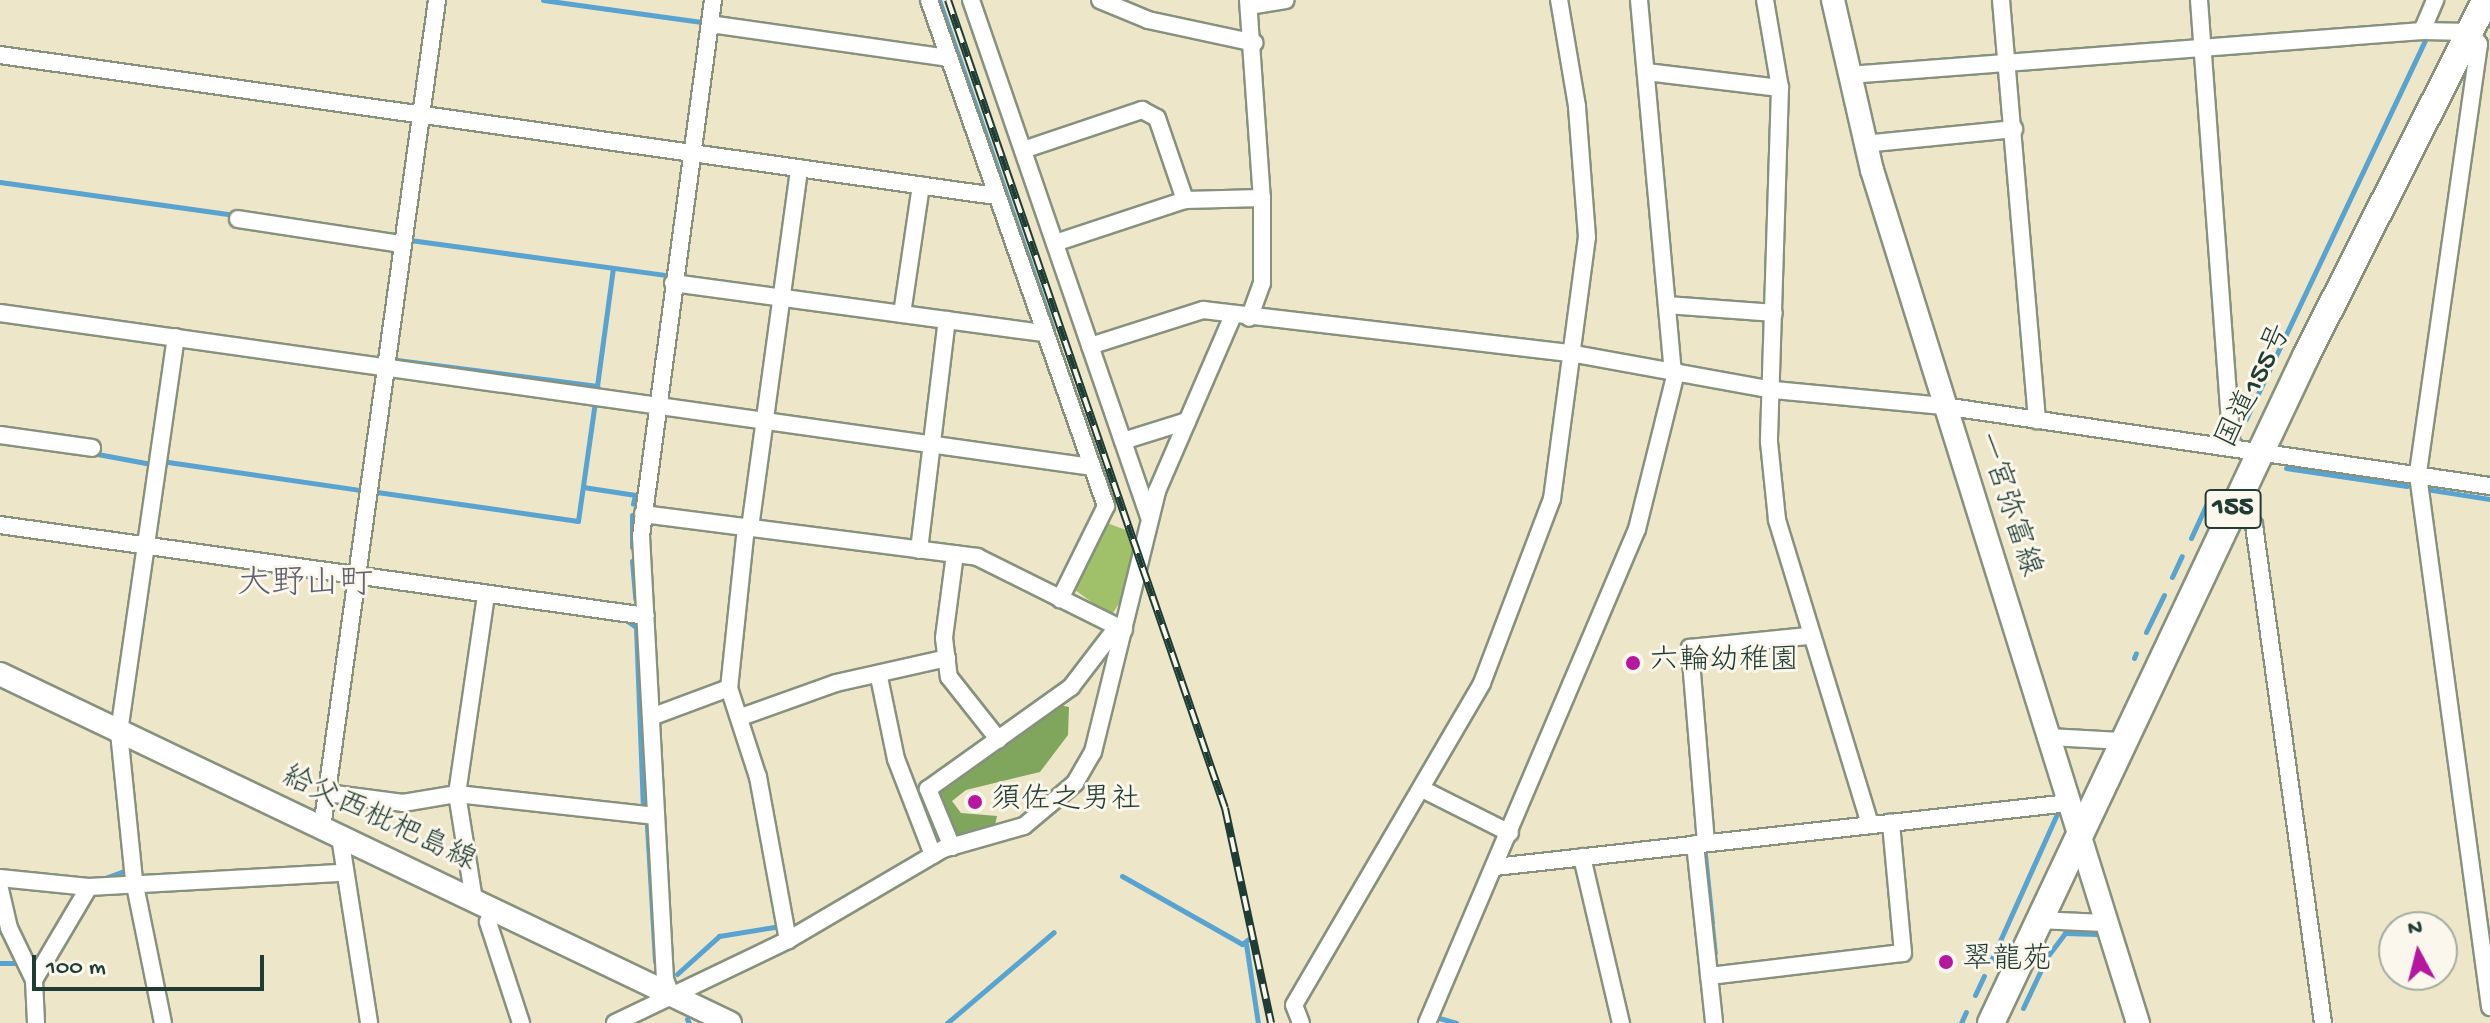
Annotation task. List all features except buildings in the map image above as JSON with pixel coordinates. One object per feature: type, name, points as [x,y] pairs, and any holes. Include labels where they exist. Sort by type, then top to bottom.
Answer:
[{"type":"highway","name":"国道155号","points":[[1991,1023],[2080,837],[2121,741],[2382,199],[2474,37],[2486,0]]},
{"type":"main road","name":"一宮弥富線","points":[[1833,0],[1864,144],[1943,406],[2138,1023]]},
{"type":"main road","name":"給父西枇杷島線","points":[[0,674],[730,1023]]},
{"type":"street","points":[[369,1023],[343,873],[331,832],[327,793],[437,0]]},
{"type":"street","points":[[671,996],[656,816],[643,514],[713,0]]},
{"type":"street","points":[[929,0],[1106,506],[1060,599]]},
{"type":"street","points":[[971,0],[1149,517]]},
{"type":"street","points":[[1100,0],[1148,20],[1255,43]]},
{"type":"street","points":[[615,1023],[788,940],[933,855],[1024,826],[1075,783],[1093,752],[1149,517],[1187,421],[1241,316],[1262,283],[1255,3],[1286,0]]},
{"type":"street","points":[[1301,1023],[1294,1005],[1424,790],[1482,683],[1527,575],[1552,499],[1575,354],[1587,237],[1577,106],[1559,0]]},
{"type":"street","points":[[1427,1023],[1637,529],[1674,372],[1639,0]]},
{"type":"street","points":[[1765,0],[1780,88],[1774,390],[1769,442],[1777,520],[1809,636],[1870,825]]},
{"type":"street","points":[[2001,0],[2037,420]]},
{"type":"street","points":[[2199,0],[2232,448]]},
{"type":"street","points":[[2422,31],[2435,0]]},
{"type":"street","points":[[710,24],[949,58]]},
{"type":"street","points":[[1849,75],[2422,31],[2474,37],[2418,475],[2490,1007]]},
{"type":"street","points":[[0,55],[996,196]]},
{"type":"street","points":[[1646,72],[1780,88]]},
{"type":"street","points":[[1023,150],[1142,110],[1157,118],[1185,200]]},
{"type":"street","points":[[1864,144],[2014,129]]},
{"type":"street","points":[[788,940],[741,717],[729,688],[748,527],[799,168]]},
{"type":"street","points":[[902,314],[921,185]]},
{"type":"street","points":[[1055,243],[1185,200],[1262,198]]},
{"type":"street","points":[[238,219],[402,244]]},
{"type":"street","points":[[673,283],[1044,333]]},
{"type":"street","points":[[1668,305],[1774,313]]},
{"type":"street","points":[[1090,346],[1203,310],[1575,354],[1774,390],[1943,406],[2490,486]]},
{"type":"street","points":[[0,313],[1091,467]]},
{"type":"street","points":[[919,550],[947,320]]},
{"type":"street","points":[[163,1023],[134,880],[119,732],[176,337]]},
{"type":"street","points":[[1123,441],[1187,421]]},
{"type":"street","points":[[0,435],[92,448]]},
{"type":"street","points":[[2236,501],[2254,525],[2323,1023]]},
{"type":"street","points":[[643,514],[977,557],[1120,629]]},
{"type":"street","points":[[0,525],[646,616]]},
{"type":"street","points":[[955,554],[947,658],[953,688],[999,740]]},
{"type":"street","points":[[486,594],[457,794],[488,922],[521,1023]]},
{"type":"street","points":[[952,847],[928,789],[1071,687],[1120,629]]},
{"type":"street","points":[[1714,1023],[1689,700],[1690,648],[1809,636]]},
{"type":"street","points":[[741,717],[836,683],[879,677],[947,658]]},
{"type":"street","points":[[879,677],[896,759],[933,855]]},
{"type":"street","points":[[651,717],[729,688]]},
{"type":"street","points":[[2048,737],[2121,741]]},
{"type":"street","points":[[1424,790],[1510,833]]},
{"type":"street","points":[[327,793],[403,803],[457,794],[656,816]]},
{"type":"street","points":[[1495,867],[2069,803]]},
{"type":"street","points":[[1709,976],[1903,953],[1891,823]]},
{"type":"street","points":[[1582,857],[1621,1023]]},
{"type":"street","points":[[0,878],[89,887],[134,880],[343,873]]},
{"type":"street","points":[[34,980],[89,887]]},
{"type":"street","points":[[0,889],[18,951],[34,980],[36,1023]]},
{"type":"street","points":[[2040,920],[2107,923]]},
{"type":"street","points":[[0,951],[18,951]]},
{"type":"green space","points":[[1107,523],[1126,530],[1135,558],[1131,585],[1111,616],[1075,590]]},
{"type":"green space","points":[[1059,705],[1069,707],[1068,735],[1040,772],[966,790],[952,801],[961,813],[997,816],[994,830],[953,838],[935,791]]},
{"type":"waterway","points":[[543,0],[701,22]]},
{"type":"waterway","points":[[939,0],[1053,329]]},
{"type":"waterway","points":[[2246,419],[2425,41]]},
{"type":"waterway","points":[[0,182],[235,215]]},
{"type":"waterway","points":[[410,240],[665,275]]},
{"type":"waterway","points":[[397,360],[597,386],[613,268]]},
{"type":"waterway","points":[[377,492],[578,521],[595,402]]},
{"type":"waterway","points":[[92,453],[151,464]]},
{"type":"waterway","points":[[168,462],[361,490]]},
{"type":"waterway","points":[[2286,468],[2407,486]]},
{"type":"waterway","points":[[583,487],[635,495],[633,504]]},
{"type":"waterway","points":[[2426,489],[2490,499]]},
{"type":"waterway","points":[[2191,538],[2208,501]]},
{"type":"waterway","points":[[632,515],[632,547]]},
{"type":"waterway","points":[[2172,577],[2182,556]]},
{"type":"waterway","points":[[632,561],[635,599]]},
{"type":"waterway","points":[[2146,632],[2164,595]]},
{"type":"waterway","points":[[626,620],[636,627],[643,808]]},
{"type":"waterway","points":[[2134,658],[2136,653]]},
{"type":"waterway","points":[[1990,963],[2057,814]]},
{"type":"waterway","points":[[647,826],[655,962]]},
{"type":"waterway","points":[[1705,855],[1712,923]]},
{"type":"waterway","points":[[102,879],[127,870]]},
{"type":"waterway","points":[[142,876],[159,875]]},
{"type":"waterway","points":[[1122,876],[1242,944],[1250,938]]},
{"type":"waterway","points":[[1712,926],[1715,953]]},
{"type":"waterway","points":[[677,974],[719,936],[774,927]]},
{"type":"waterway","points":[[947,1023],[1054,932]]},
{"type":"waterway","points":[[2047,957],[2065,933],[2097,934]]},
{"type":"waterway","points":[[1246,944],[1258,1023]]},
{"type":"waterway","points":[[0,963],[20,963]]},
{"type":"waterway","points":[[2023,1008],[2041,970]]},
{"type":"waterway","points":[[1975,995],[1984,976]]},
{"type":"waterway","points":[[1961,1023],[1966,1012]]},
{"type":"waterway","points":[[1439,1018],[1456,1023]]},
{"type":"waterway","points":[[687,1019],[689,1023]]},
{"type":"railway","points":[[948,0],[1225,808],[1271,1023]]},
{"type":"place","name":"六輪幼稚園","points":[[1633,663]]},
{"type":"place","name":"須佐之男社","points":[[975,802]]},
{"type":"place","name":"翠龍苑","points":[[1946,962]]},
{"type":"district","name":"大野山町","points":[[305,587]]}]
